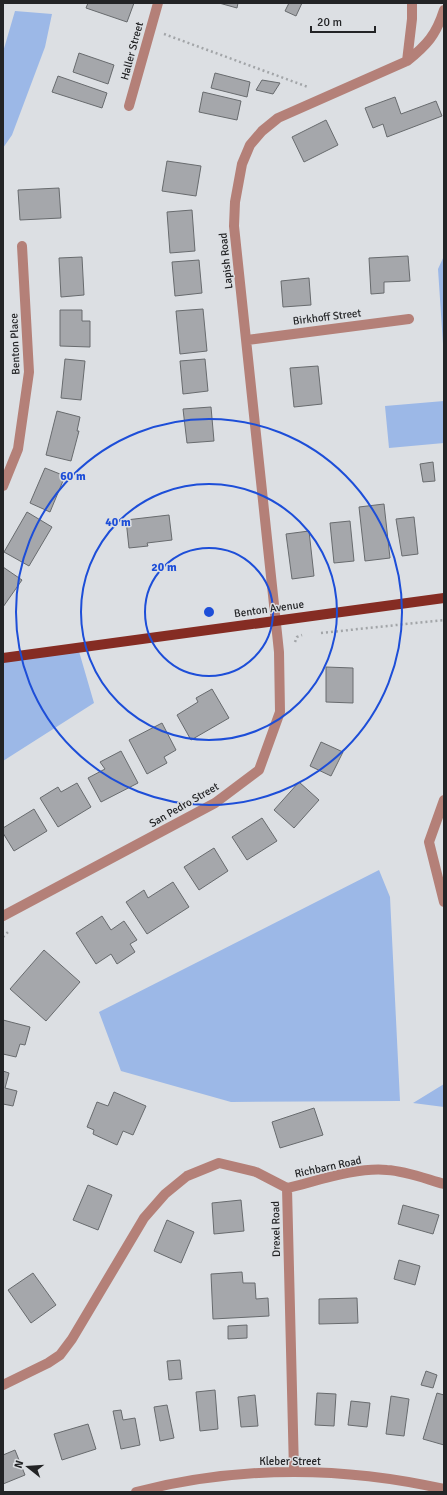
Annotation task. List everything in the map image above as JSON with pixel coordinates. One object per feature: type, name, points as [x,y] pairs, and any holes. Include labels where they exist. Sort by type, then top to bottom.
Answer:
[{"type":"main road","name":"Benton Avenue","points":[[3,658],[444,598]]},
{"type":"street","name":"Haller Street","points":[[129,106],[158,3]]},
{"type":"street","points":[[407,60],[412,19],[412,3]]},
{"type":"street","name":"Lapish Road","points":[[276,620],[247,340],[236,254],[234,226],[235,202],[237,183],[242,164],[250,145],[262,131],[278,118],[407,60],[424,48],[437,30],[444,10]]},
{"type":"street","name":"Benton Place","points":[[3,486],[18,449],[29,372],[22,246]]},
{"type":"street","name":"Birkhoff Street","points":[[247,340],[409,319]]},
{"type":"street","name":"San Pedro Street","points":[[3,916],[215,803],[259,770],[280,712],[279,652],[276,620]]},
{"type":"street","points":[[443,805],[429,842],[444,902]]},
{"type":"street","name":"Drexel Road","points":[[3,1385],[48,1363],[60,1355],[72,1339],[144,1218],[165,1194],[187,1176],[219,1163],[256,1172],[287,1188],[294,1471]]},
{"type":"street","name":"Richbarn Road","points":[[287,1188],[361,1170],[387,1170],[410,1174],[444,1184]]},
{"type":"street","name":"Kleber Street","points":[[136,1492],[163,1485],[214,1476],[294,1471],[410,1481],[444,1489]]},
{"type":"path","points":[[151,29],[330,95]]},
{"type":"path","points":[[319,633],[444,620]]},
{"type":"path","points":[[292,647],[298,637],[304,634]]},
{"type":"path","points":[[3,937],[14,928]]},
{"type":"shaded area","points":[[15,11],[52,14],[45,47],[12,135],[3,148],[3,52]]},
{"type":"shaded area","points":[[444,256],[444,359],[438,269]]},
{"type":"shaded area","points":[[444,401],[444,443],[389,448],[385,406]]},
{"type":"shaded area","points":[[78,648],[94,703],[3,761],[3,658]]},
{"type":"shaded area","points":[[379,870],[390,897],[400,1101],[231,1102],[121,1071],[99,1012]]},
{"type":"shaded area","points":[[444,1084],[444,1107],[413,1103]]},
{"type":"building","points":[[88,3],[134,3],[127,22],[86,8]]},
{"type":"building","points":[[219,3],[238,3],[237,8]]},
{"type":"building","points":[[289,3],[302,3],[296,16],[285,11]]},
{"type":"building","points":[[79,53],[114,65],[108,84],[73,72]]},
{"type":"building","points":[[215,73],[250,82],[247,97],[211,88]]},
{"type":"building","points":[[58,76],[107,93],[102,108],[52,92]]},
{"type":"building","points":[[262,80],[280,83],[273,94],[256,90]]},
{"type":"building","points":[[203,92],[241,101],[237,120],[199,112]]},
{"type":"building","points":[[395,97],[401,114],[436,101],[442,116],[387,137],[383,124],[373,128],[365,108]]},
{"type":"building","points":[[326,120],[338,145],[304,162],[292,137]]},
{"type":"building","points":[[167,161],[201,166],[196,196],[162,191]]},
{"type":"building","points":[[59,188],[61,218],[20,220],[18,190]]},
{"type":"building","points":[[192,210],[195,251],[170,253],[167,212]]},
{"type":"building","points":[[408,256],[410,281],[384,282],[384,293],[371,294],[369,258]]},
{"type":"building","points":[[82,257],[84,295],[61,297],[59,258]]},
{"type":"building","points":[[199,260],[202,293],[175,296],[172,262]]},
{"type":"building","points":[[309,278],[311,305],[283,307],[281,281]]},
{"type":"building","points":[[203,309],[207,351],[180,354],[176,311]]},
{"type":"building","points":[[60,310],[82,310],[82,321],[90,321],[90,347],[60,346]]},
{"type":"building","points":[[65,359],[85,361],[81,400],[61,398]]},
{"type":"building","points":[[205,359],[208,391],[183,394],[180,361]]},
{"type":"building","points":[[318,366],[322,404],[294,407],[290,368]]},
{"type":"building","points":[[211,407],[214,441],[187,443],[183,409]]},
{"type":"building","points":[[57,411],[80,417],[77,431],[79,431],[71,461],[46,455]]},
{"type":"building","points":[[433,462],[435,481],[423,482],[420,464]]},
{"type":"building","points":[[45,468],[65,476],[50,512],[30,503]]},
{"type":"building","points":[[384,504],[390,558],[365,561],[359,507]]},
{"type":"building","points":[[27,512],[52,527],[29,566],[4,552]]},
{"type":"building","points":[[169,515],[172,540],[147,543],[148,546],[129,548],[126,520]]},
{"type":"building","points":[[414,517],[418,554],[402,556],[396,519]]},
{"type":"building","points":[[350,521],[354,561],[334,563],[330,523]]},
{"type":"building","points":[[309,531],[314,576],[292,579],[286,534]]},
{"type":"building","points":[[3,567],[22,580],[3,607]]},
{"type":"building","points":[[326,667],[353,668],[353,703],[326,702]]},
{"type":"building","points":[[212,689],[229,718],[191,740],[177,715],[198,702],[196,698]]},
{"type":"building","points":[[162,723],[176,750],[164,757],[167,763],[147,774],[129,740]]},
{"type":"building","points":[[321,742],[343,752],[331,776],[310,766]]},
{"type":"building","points":[[121,751],[138,783],[101,802],[88,778],[105,769],[100,762]]},
{"type":"building","points":[[299,782],[319,800],[294,828],[274,810]]},
{"type":"building","points":[[77,783],[91,807],[58,827],[40,798],[58,787],[61,792]]},
{"type":"building","points":[[34,809],[47,831],[14,851],[3,833],[3,828]]},
{"type":"building","points":[[262,818],[277,841],[247,860],[232,837]]},
{"type":"building","points":[[214,848],[228,871],[199,890],[184,867]]},
{"type":"building","points":[[173,882],[189,907],[147,934],[126,902],[144,890],[148,898]]},
{"type":"building","points":[[102,916],[111,930],[124,921],[137,940],[130,944],[135,952],[117,964],[111,954],[96,964],[76,933]]},
{"type":"building","points":[[44,950],[80,982],[46,1021],[10,989]]},
{"type":"building","points":[[3,1020],[30,1027],[25,1045],[20,1044],[16,1057],[3,1054]]},
{"type":"building","points":[[3,1071],[9,1073],[5,1088],[17,1091],[13,1106],[3,1104]]},
{"type":"building","points":[[114,1092],[146,1106],[133,1135],[123,1131],[117,1145],[93,1134],[94,1130],[87,1127],[97,1102],[108,1106]]},
{"type":"building","points":[[314,1108],[323,1135],[280,1148],[272,1122]]},
{"type":"building","points":[[88,1185],[112,1195],[98,1230],[73,1220]]},
{"type":"building","points":[[241,1200],[244,1231],[214,1234],[212,1203]]},
{"type":"building","points":[[403,1205],[439,1215],[433,1234],[398,1224]]},
{"type":"building","points":[[167,1220],[194,1232],[181,1263],[154,1251]]},
{"type":"building","points":[[399,1260],[420,1266],[415,1285],[394,1279]]},
{"type":"building","points":[[242,1272],[243,1283],[255,1283],[256,1299],[268,1298],[269,1316],[213,1319],[211,1274]]},
{"type":"building","points":[[33,1273],[56,1305],[31,1323],[8,1290]]},
{"type":"building","points":[[357,1298],[358,1323],[319,1324],[319,1299]]},
{"type":"building","points":[[247,1325],[247,1338],[228,1339],[228,1326]]},
{"type":"building","points":[[180,1360],[182,1379],[169,1380],[167,1361]]},
{"type":"building","points":[[426,1371],[437,1375],[433,1388],[421,1385]]},
{"type":"building","points":[[215,1390],[218,1429],[200,1431],[196,1392]]},
{"type":"building","points":[[317,1393],[336,1394],[334,1426],[315,1425]]},
{"type":"building","points":[[437,1393],[444,1395],[444,1445],[423,1439]]},
{"type":"building","points":[[255,1395],[258,1426],[241,1427],[238,1397]]},
{"type":"building","points":[[391,1396],[409,1399],[404,1436],[386,1434]]},
{"type":"building","points":[[351,1401],[370,1403],[367,1427],[348,1425]]},
{"type":"building","points":[[167,1405],[174,1438],[160,1441],[154,1407]]},
{"type":"building","points":[[121,1410],[123,1420],[135,1418],[140,1445],[121,1449],[113,1411]]},
{"type":"building","points":[[88,1424],[96,1449],[62,1460],[54,1434]]},
{"type":"building","points":[[15,1450],[25,1475],[3,1484],[3,1455]]}]
